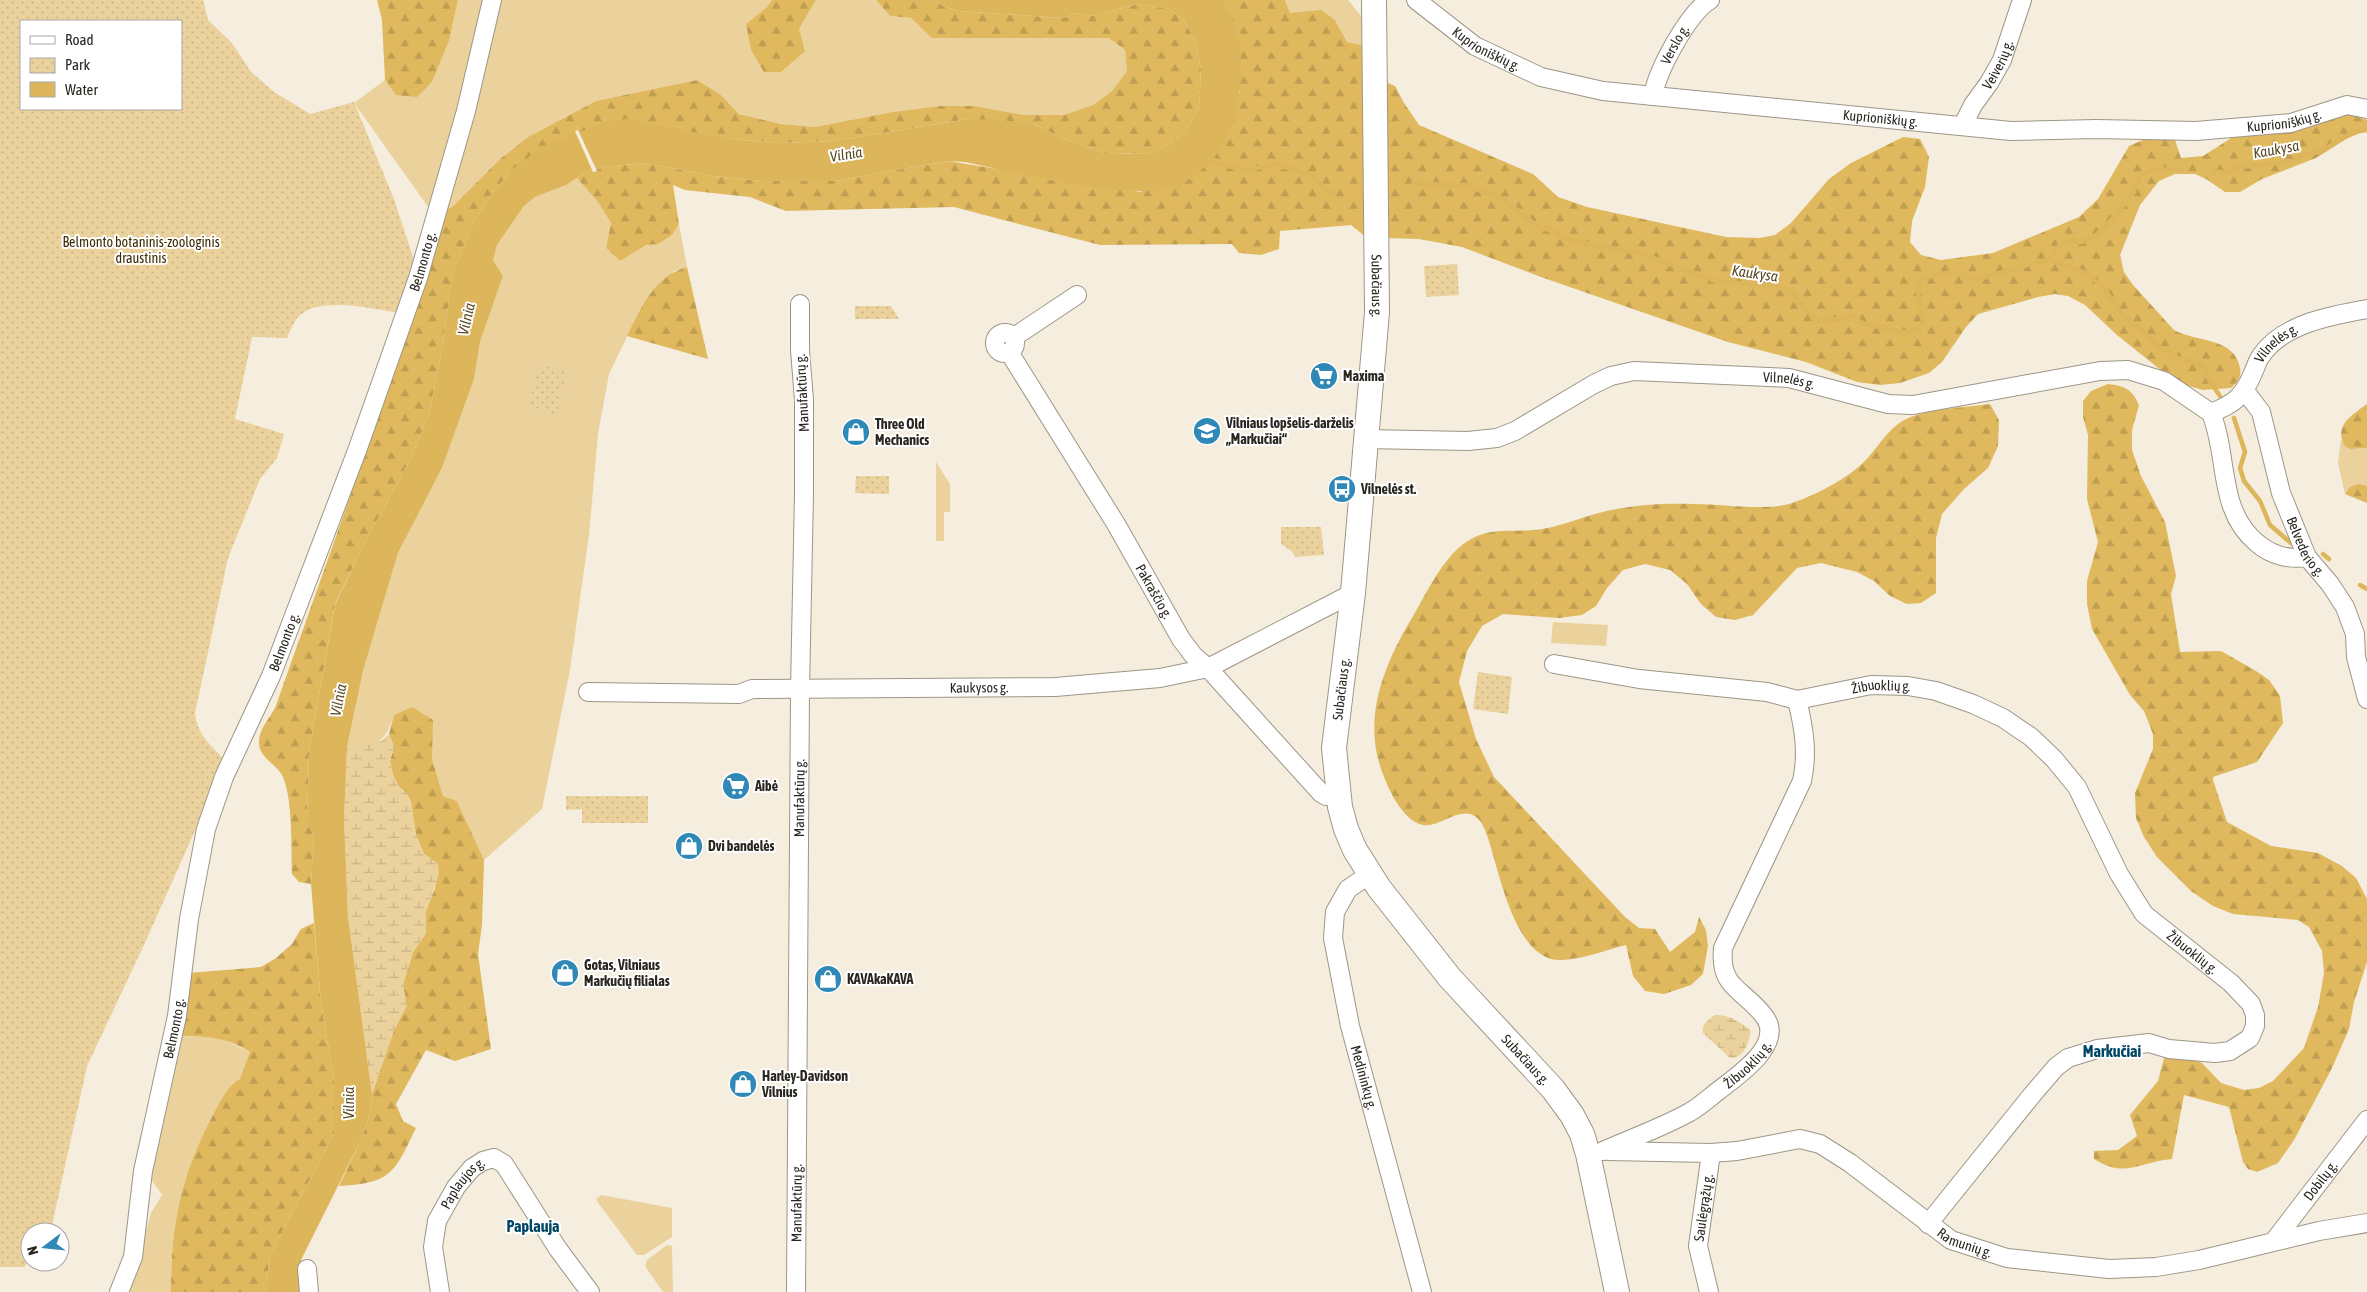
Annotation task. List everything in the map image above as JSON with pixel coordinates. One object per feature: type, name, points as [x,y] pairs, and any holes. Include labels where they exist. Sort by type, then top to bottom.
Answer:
[{"type":"street","name":"Belmonto g.","points":[[119,1292],[132,1257],[143,1171],[177,1016],[189,919],[206,829],[224,777],[274,667],[358,448],[418,278],[466,111],[492,0]]},
{"type":"street","name":"Subačiaus g.","points":[[1374,0],[1377,312],[1353,594],[1334,748],[1337,795],[1346,829],[1370,874],[1426,950],[1566,1106],[1582,1134],[1596,1152],[1617,1292]]},
{"type":"street","name":"Kuprioniškių g.","points":[[1416,0],[1475,46],[1541,77],[1603,92],[2010,131],[2096,129],[2196,131],[2291,123],[2347,105],[2367,109]]},
{"type":"street","name":"Verslo g.","points":[[1653,96],[1659,72],[1693,16],[1710,0]]},
{"type":"street","name":"Veiverių g.","points":[[1963,126],[1973,105],[1989,84],[2002,60],[2022,0]]},
{"type":"street","name":"Pakraščio g.","points":[[1077,295],[1012,345],[1181,639],[1321,793],[1326,796],[1337,795]]},
{"type":"street","name":"Manufaktūrų g.","points":[[796,1292],[800,689],[804,429],[800,304]]},
{"type":"street","name":"Vilnelės g.","points":[[1366,439],[1468,441],[1497,438],[1515,430],[1594,384],[1611,376],[1634,371],[1789,378],[1888,404],[1913,404],[2100,370],[2128,370],[2164,381],[2210,413],[2230,406],[2245,391],[2260,357],[2277,339],[2304,326],[2344,313],[2367,309]]},
{"type":"street","name":"Belvederio g.","points":[[2245,391],[2261,412],[2281,492],[2307,558],[2330,584],[2361,634],[2356,657],[2367,698]]},
{"type":"street","points":[[2210,413],[2217,430],[2230,507],[2239,524],[2263,549],[2288,558],[2307,558]]},
{"type":"street","name":"Kaukysos g.","points":[[588,692],[739,694],[752,689],[1055,687],[1160,678],[1208,668],[1353,594]]},
{"type":"street","name":"Žibuoklių g.","points":[[1554,664],[1639,679],[1767,692],[1798,700],[1871,684],[1908,686],[1936,691],[1973,704],[2002,718],[2031,737],[2054,759],[2077,788],[2120,874],[2144,914],[2231,983],[2251,1004],[2256,1026],[2250,1038],[2230,1051],[2215,1053],[2170,1049],[2149,1043],[2097,1049],[2068,1058],[2056,1067],[2032,1095],[1928,1224]]},
{"type":"street","name":"Žibuoklių g.","points":[[1596,1152],[1691,1112],[1760,1056],[1769,1038],[1770,1027],[1764,1016],[1728,981],[1722,964],[1723,948],[1802,781],[1806,760],[1804,727],[1798,700]]},
{"type":"street","name":"Medininkų g.","points":[[1370,874],[1348,889],[1335,912],[1333,938],[1350,1026],[1422,1292]]},
{"type":"street","name":"Dobilų g.","points":[[2274,1241],[2367,1120]]},
{"type":"street","name":"Ramunių g.","points":[[1596,1152],[1711,1152],[1737,1150],[1800,1139],[1815,1142],[1850,1163],[1951,1240],[2007,1258],[2109,1269],[2156,1267],[2199,1260],[2274,1241],[2367,1223]]},
{"type":"street","name":"Saulėgrąžų g.","points":[[1709,1292],[1698,1246],[1711,1152]]},
{"type":"street","name":"Paplaujos g.","points":[[440,1292],[433,1247],[438,1221],[456,1186],[472,1168],[483,1161],[494,1158],[508,1169],[558,1249],[590,1292]]},
{"type":"street","points":[[307,1269],[309,1292]]},
{"type":"green space","name":"Belmonto botaninis-zoologinis draustinis","points":[[0,0],[203,0],[208,20],[232,43],[251,72],[274,92],[310,114],[354,102],[394,199],[415,263],[399,313],[347,305],[319,307],[307,310],[298,317],[287,338],[252,337],[235,419],[284,434],[277,458],[260,479],[228,558],[195,713],[202,733],[210,745],[226,761],[144,945],[87,1066],[53,1222],[20,1222],[20,1267],[0,1267]]},
{"type":"green space","points":[[377,0],[458,0],[449,41],[432,82],[417,97],[396,95],[385,80],[382,20]]},
{"type":"green space","points":[[458,0],[484,0],[478,36],[431,211],[354,103],[385,80],[396,94],[417,96],[432,82],[449,41]]},
{"type":"green space","points":[[499,0],[772,0],[767,7],[746,24],[799,29],[816,0],[876,0],[890,16],[911,18],[933,38],[1109,38],[1125,50],[1127,71],[1112,91],[1093,105],[1064,115],[1024,115],[975,106],[940,106],[892,112],[815,127],[781,124],[739,114],[720,94],[697,80],[596,101],[528,137],[500,159],[452,207],[444,211]]},
{"type":"green space","points":[[772,0],[816,0],[799,29],[805,51],[781,72],[764,72],[751,50],[746,24],[767,7]]},
{"type":"green space","points":[[876,0],[935,0],[943,6],[958,11],[1063,18],[1078,13],[1091,16],[1138,4],[1170,9],[1184,20],[1196,42],[1201,70],[1199,108],[1185,132],[1172,143],[1150,154],[1104,153],[1062,138],[1033,124],[968,119],[835,141],[781,143],[729,139],[514,168],[491,195],[475,220],[452,275],[443,345],[429,414],[412,456],[362,548],[335,604],[309,751],[307,823],[314,835],[311,884],[299,882],[292,874],[291,824],[286,787],[281,773],[262,753],[259,739],[275,708],[362,461],[405,336],[444,211],[452,207],[500,159],[528,137],[596,101],[697,80],[720,94],[739,114],[781,124],[815,127],[892,112],[940,106],[975,106],[1024,115],[1064,115],[1093,105],[1112,91],[1127,71],[1125,50],[1109,38],[932,38],[911,18],[890,16]]},
{"type":"green space","points":[[1223,0],[1285,0],[1290,13],[1321,10],[1335,20],[1347,42],[1362,45],[1367,238],[1351,225],[1280,231],[1279,249],[1261,255],[1239,253],[1232,244],[1100,245],[954,207],[786,211],[750,197],[685,190],[673,185],[679,224],[672,235],[658,244],[646,245],[620,261],[606,248],[611,223],[597,201],[577,178],[586,172],[604,167],[644,163],[713,176],[761,181],[834,181],[948,161],[1141,192],[1240,93],[1236,33],[1229,11]]},
{"type":"green space","points":[[1285,0],[1348,0],[1362,17],[1362,45],[1347,42],[1335,20],[1290,13]]},
{"type":"green space","points":[[1383,81],[1395,86],[1419,125],[1533,174],[1558,197],[1587,207],[1726,237],[1760,238],[1775,235],[1791,223],[1829,179],[1851,163],[1903,137],[1920,139],[1929,157],[1925,187],[1912,221],[1910,242],[1921,255],[1941,260],[1993,253],[2079,217],[2098,199],[2129,146],[2145,139],[2174,137],[2181,158],[2203,156],[2236,135],[2348,114],[2367,120],[2367,130],[2346,139],[2316,158],[2262,179],[2240,192],[2225,192],[2195,174],[2175,174],[2159,181],[2140,205],[2120,255],[2124,272],[2133,285],[2174,330],[2213,342],[2231,351],[2237,358],[2240,374],[2238,380],[2231,388],[2203,390],[2185,385],[2167,375],[2117,335],[2085,305],[2068,296],[2055,294],[1978,314],[1966,327],[1942,362],[1929,373],[1900,383],[1880,385],[1857,382],[1806,362],[1728,342],[1541,277],[1462,247],[1419,239],[1384,238]]},
{"type":"green space","points":[[577,178],[597,201],[611,223],[606,248],[620,261],[644,246],[666,239],[679,224],[687,267],[674,271],[638,314],[609,374],[598,434],[589,535],[570,670],[542,809],[484,860],[457,801],[443,796],[432,759],[432,720],[394,715],[383,738],[372,743],[347,747],[363,671],[398,553],[442,468],[474,379],[480,342],[503,276],[493,260],[497,245],[524,206],[535,197],[566,185]]},
{"type":"green space","points":[[1457,264],[1459,295],[1426,297],[1424,266]]},
{"type":"green space","points":[[687,267],[708,359],[627,336],[643,304],[657,285],[676,271]]},
{"type":"green space","points":[[855,306],[891,306],[899,319],[855,319]]},
{"type":"green space","points":[[539,365],[567,371],[557,415],[528,407]]},
{"type":"green space","points":[[2108,384],[2127,389],[2134,395],[2139,405],[2132,430],[2132,450],[2141,476],[2165,522],[2176,576],[2171,594],[2180,652],[2221,651],[2269,680],[2280,696],[2283,723],[2257,762],[2213,777],[2227,822],[2271,846],[2318,853],[2342,866],[2356,878],[2367,899],[2367,962],[2354,1002],[2349,1029],[2332,1068],[2294,1140],[2278,1163],[2257,1172],[2248,1169],[2243,1162],[2229,1107],[2184,1095],[2172,1159],[2124,1169],[2105,1165],[2094,1159],[2094,1151],[2118,1150],[2137,1136],[2130,1115],[2158,1081],[2164,1058],[2178,1053],[2202,1063],[2221,1083],[2244,1090],[2259,1088],[2273,1081],[2304,1048],[2318,1007],[2324,973],[2322,951],[2309,927],[2298,920],[2233,914],[2213,906],[2191,891],[2157,857],[2144,837],[2136,818],[2135,793],[2153,749],[2153,734],[2144,711],[2130,695],[2092,629],[2087,604],[2087,581],[2098,542],[2087,499],[2088,435],[2083,417],[2083,401],[2091,391]]},
{"type":"green space","points":[[1990,404],[1999,420],[1998,446],[1988,468],[1964,489],[1942,514],[1936,538],[1936,593],[1921,603],[1907,604],[1890,596],[1874,581],[1857,572],[1821,563],[1797,568],[1753,615],[1735,620],[1716,617],[1701,604],[1687,584],[1670,570],[1645,564],[1623,570],[1607,588],[1596,606],[1582,615],[1559,618],[1503,614],[1482,626],[1467,651],[1459,682],[1476,739],[1494,777],[1625,917],[1639,928],[1655,929],[1670,952],[1695,932],[1699,917],[1706,930],[1708,946],[1703,974],[1691,985],[1664,994],[1645,991],[1633,976],[1626,945],[1570,959],[1562,960],[1545,956],[1531,945],[1519,929],[1502,887],[1485,830],[1479,820],[1472,815],[1464,814],[1431,825],[1423,825],[1414,821],[1397,803],[1384,777],[1375,742],[1374,726],[1383,677],[1396,647],[1440,570],[1454,552],[1472,538],[1491,532],[1542,529],[1607,511],[1636,506],[1705,504],[1766,507],[1789,504],[1806,498],[1842,479],[1868,458],[1892,429],[1907,419],[1942,409]]},
{"type":"green space","points":[[2367,404],[2367,448],[2351,449],[2345,446],[2342,439],[2343,427],[2350,417]]},
{"type":"green space","points":[[2341,439],[2346,446],[2355,449],[2367,448],[2367,486],[2354,486],[2345,494],[2338,463]]},
{"type":"green space","points":[[936,462],[950,484],[950,512],[944,512],[944,541],[936,541]]},
{"type":"green space","points":[[856,476],[889,476],[889,494],[855,493]]},
{"type":"green space","points":[[2359,484],[2367,486],[2367,503],[2345,494],[2350,487]]},
{"type":"green space","points":[[1281,527],[1321,527],[1324,555],[1295,557],[1293,552],[1281,544]]},
{"type":"green space","points":[[1553,622],[1608,625],[1606,646],[1551,643]]},
{"type":"green space","points":[[1478,672],[1512,677],[1508,714],[1473,709]]},
{"type":"green space","points":[[412,707],[433,720],[432,759],[443,796],[457,801],[484,860],[482,925],[478,954],[491,1049],[455,1061],[426,1050],[396,1104],[403,1121],[416,1128],[402,1156],[389,1173],[381,1178],[370,1182],[339,1186],[361,1140],[370,1114],[372,1094],[394,1030],[406,1006],[403,984],[413,952],[426,933],[426,911],[435,888],[438,864],[424,854],[416,835],[411,802],[407,793],[399,787],[393,775],[390,761],[394,747],[389,734],[394,715]]},
{"type":"green space","points":[[389,734],[394,747],[390,761],[393,775],[399,787],[407,793],[411,802],[416,835],[424,854],[438,864],[439,874],[426,911],[426,933],[413,952],[403,984],[407,1006],[394,1030],[372,1094],[348,917],[344,819],[347,747],[381,741]]},
{"type":"green space","points":[[566,796],[648,796],[648,823],[582,823],[582,809],[566,810]]},
{"type":"green space","points":[[314,923],[321,1003],[334,1080],[334,1134],[270,1255],[265,1292],[171,1292],[173,1244],[180,1200],[186,1179],[202,1137],[221,1099],[227,1090],[240,1079],[250,1052],[225,1041],[182,1036],[189,973],[261,967],[276,958],[292,944],[301,929]]},
{"type":"green space","points":[[1715,1015],[1734,1019],[1750,1030],[1748,1044],[1739,1056],[1730,1058],[1703,1033],[1704,1024]]},
{"type":"green space","points":[[182,1036],[220,1038],[250,1052],[240,1080],[227,1090],[221,1099],[202,1137],[186,1179],[180,1200],[173,1244],[171,1292],[129,1292],[151,1213],[162,1195],[149,1176]]},
{"type":"green space","points":[[601,1195],[672,1208],[672,1237],[644,1255],[637,1255],[596,1199]]},
{"type":"green space","points":[[667,1245],[672,1246],[673,1292],[663,1292],[645,1266],[647,1260]]},
{"type":"water","name":"Vilnia","points":[[935,0],[1223,0],[1238,38],[1241,80],[1237,107],[1222,147],[1201,171],[1175,188],[1159,191],[1092,187],[965,162],[948,161],[834,181],[761,181],[713,176],[644,163],[604,167],[586,172],[566,185],[535,197],[524,206],[497,245],[493,260],[503,276],[480,342],[474,379],[442,468],[398,553],[363,671],[347,747],[344,819],[348,917],[372,1094],[370,1114],[361,1140],[301,1260],[300,1292],[265,1292],[270,1255],[334,1134],[334,1080],[321,1003],[311,884],[314,835],[307,823],[309,751],[335,605],[362,548],[412,456],[429,414],[443,345],[452,275],[475,220],[491,195],[514,168],[545,145],[607,122],[626,119],[729,139],[781,143],[835,141],[968,119],[1002,120],[1033,124],[1062,138],[1104,153],[1150,154],[1172,143],[1185,132],[1199,108],[1201,70],[1196,42],[1184,20],[1170,9],[1138,4],[1091,16],[1078,13],[1063,18],[958,11],[943,6]]},
{"type":"pier","points":[[578,130],[597,171],[593,172],[575,131]]},
{"type":"waterway","name":"Kaukysa","points":[[2213,171],[2227,173],[2238,167],[2291,162],[2304,155],[2322,151],[2353,132],[2367,130]]},
{"type":"waterway","name":"Kaukysa","points":[[1210,156],[1217,163],[1246,171],[1274,164],[1296,170],[1316,178],[1327,191],[1335,194]]},
{"type":"waterway","name":"Kaukysa","points":[[1413,184],[1465,185],[1503,199],[1537,226],[1555,232],[1571,241],[1643,254],[1715,281],[1775,286],[1792,293],[1818,322],[1852,316],[1862,323],[1907,333],[1916,329],[1924,322],[1918,294],[1923,278],[1953,272],[1975,280],[2049,259],[2060,244],[2068,241],[2082,242],[2094,237],[2117,214],[2133,193],[2141,175],[2152,170],[2180,169]]},
{"type":"waterway","points":[[2049,259],[2084,272],[2103,287],[2120,311],[2159,347],[2178,358],[2203,365],[2209,380],[2220,396]]},
{"type":"waterway","points":[[2234,418],[2245,452],[2240,468],[2244,481],[2260,501],[2270,525],[2291,543]]},
{"type":"waterway","points":[[2323,554],[2329,559]]},
{"type":"waterway","points":[[2360,585],[2367,589]]},
{"type":"place","name":"Maxima","points":[[1324,376]]},
{"type":"place","name":"Vilniaus lopšelis-darželis „Markučiai“","points":[[1207,431]]},
{"type":"place","name":"Three Old Mechanics","points":[[856,432]]},
{"type":"place","name":"Vilnelės st.","points":[[1342,489]]},
{"type":"place","name":"Aibė","points":[[736,786]]},
{"type":"place","name":"Dvi bandelės","points":[[689,846]]},
{"type":"place","name":"Gotas, Vilniaus Markučių filialas","points":[[565,973]]},
{"type":"place","name":"KAVAkaKAVA","points":[[828,979]]},
{"type":"place","name":"Harley-Davidson Vilnius","points":[[743,1084]]},
{"type":"district","name":"Markučiai","points":[[2112,1051]]},
{"type":"district","name":"Paplauja","points":[[533,1226]]}]
